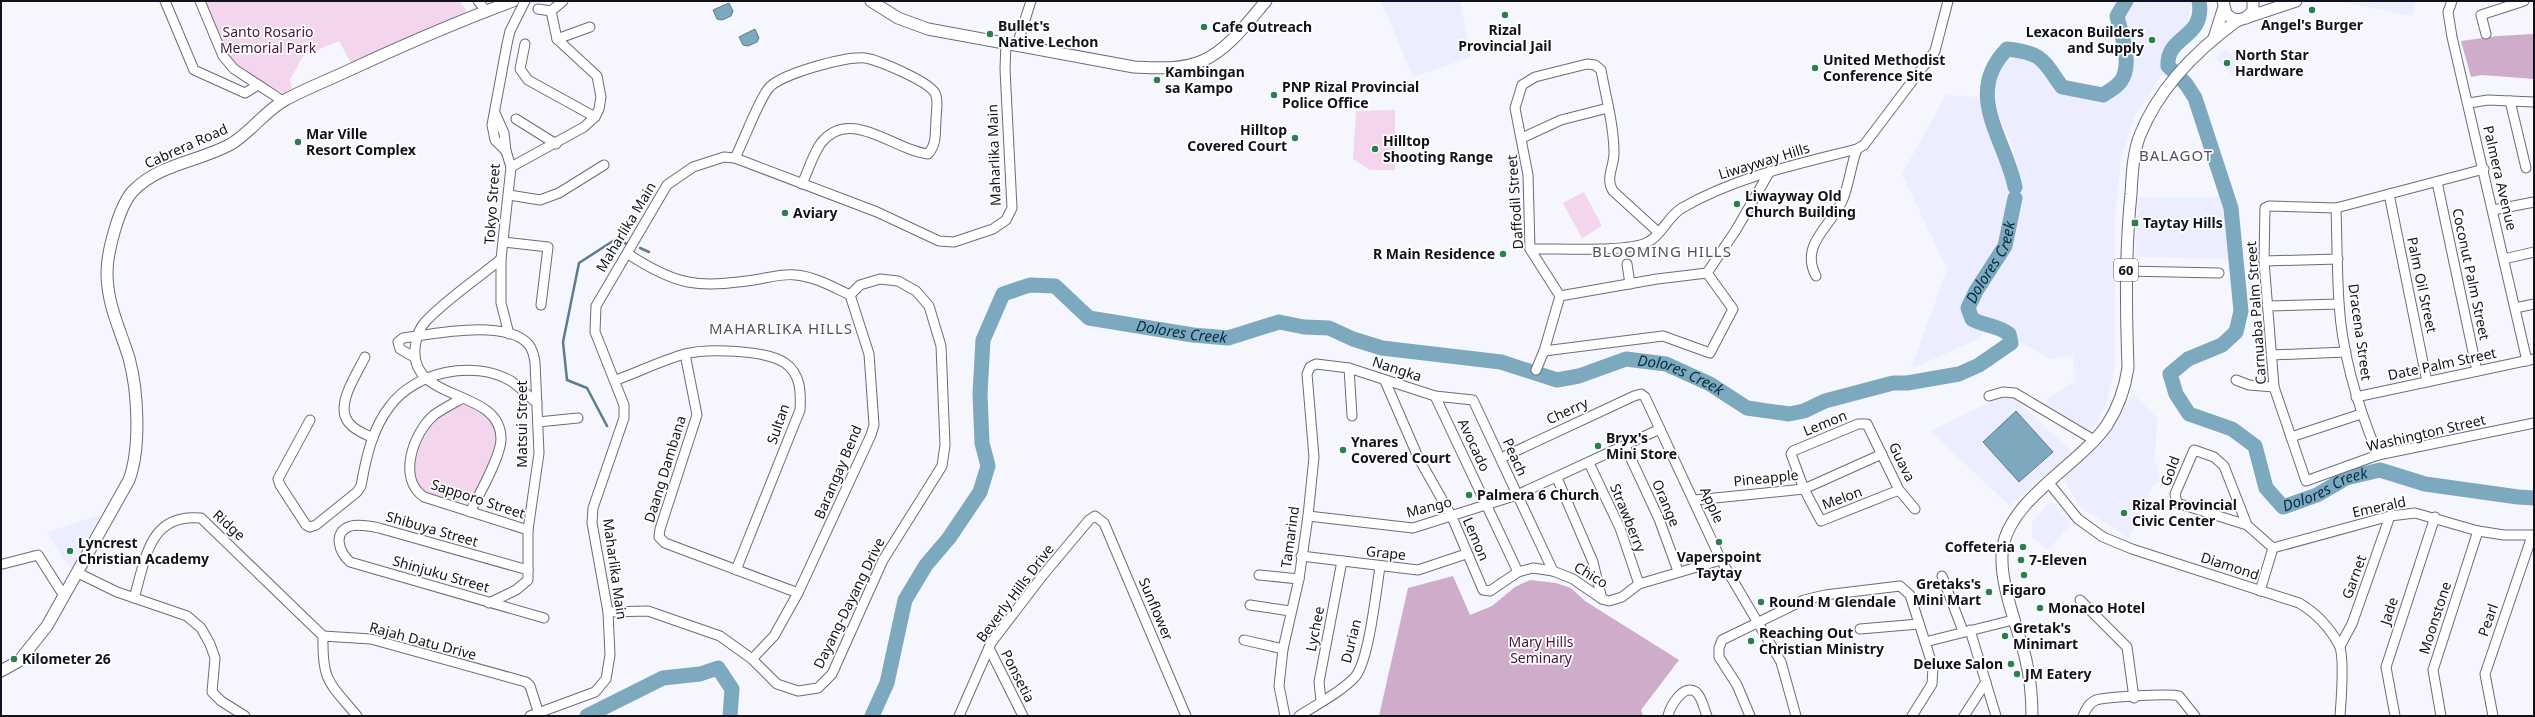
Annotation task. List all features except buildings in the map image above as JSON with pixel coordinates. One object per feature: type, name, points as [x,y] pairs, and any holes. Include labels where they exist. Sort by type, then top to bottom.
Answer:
[{"type":"main road","points":[[871,1],[898,18],[928,29],[1134,67],[1161,68],[1202,61],[1226,45],[1266,1]]},
{"type":"main road","name":"60","points":[[2032,716],[2031,690],[2026,660],[2013,620],[2005,574],[2003,546],[2007,534],[2023,508],[2094,440],[2107,424],[2125,386],[2128,368],[2126,271],[2134,159],[2147,120],[2158,100],[2183,69],[2214,39],[2253,10],[2253,1]]},
{"type":"main road","name":"60","points":[[2222,4],[2229,17],[2242,19],[2296,1]]},
{"type":"main road","name":"Cabrera Road","points":[[1,671],[14,664],[27,653],[47,626],[129,480],[134,467],[138,440],[132,372],[111,306],[107,272],[117,223],[123,204],[132,192],[151,176],[232,143],[283,101],[392,51],[486,12],[506,2]]},
{"type":"main road","name":"60","points":[[2214,39],[2222,4]]},
{"type":"street","points":[[165,1],[194,70],[245,93],[258,85]]},
{"type":"street","points":[[200,1],[223,56],[234,69],[283,101]]},
{"type":"street","points":[[478,1],[486,12]]},
{"type":"street","name":"Tokyo Street","points":[[501,260],[511,168],[506,151],[495,140],[493,132],[510,31],[525,1]]},
{"type":"street","points":[[538,9],[551,11],[563,1]]},
{"type":"street","name":"Maharlika Main","points":[[534,714],[594,692],[606,679],[610,655],[608,612],[592,522],[596,495],[624,418],[624,405],[616,380],[595,332],[594,322],[596,306],[628,254],[667,185],[693,167],[724,157],[735,158],[877,212],[939,241],[954,242],[993,229],[1006,220],[1012,208],[1005,70],[1011,44],[1031,1]]},
{"type":"street","name":"Liwayway Hills","points":[[1530,248],[1584,249],[1638,245],[1648,242],[1680,209],[1728,185],[1770,171],[1857,149],[1869,139],[1935,51],[1948,1]]},
{"type":"street","name":"Palmera Avenue","points":[[2452,1],[2448,12],[2515,308],[2530,360]]},
{"type":"street","points":[[2486,34],[2480,16],[2482,14],[2524,1]]},
{"type":"street","points":[[511,168],[584,127],[595,117],[601,97],[597,76],[557,39],[551,11]]},
{"type":"street","points":[[557,39],[590,27]]},
{"type":"street","points":[[524,44],[520,69],[528,80],[595,117]]},
{"type":"street","points":[[735,158],[768,89],[778,80],[792,75],[851,59],[863,58],[877,60],[926,85],[934,92],[937,101],[934,147],[928,154],[910,150],[864,130],[847,128],[832,132],[821,144],[802,184]]},
{"type":"street","name":"Daffodil Street","points":[[1560,296],[1530,248],[1528,175],[1515,108],[1518,94],[1522,85],[1535,78],[1587,64],[1595,65],[1601,70],[1608,108]]},
{"type":"street","points":[[2469,103],[2488,100],[2534,102]]},
{"type":"street","points":[[2510,100],[2526,168]]},
{"type":"street","points":[[1522,138],[1561,120],[1608,108],[1614,139],[1614,160],[1609,179],[1609,186],[1658,232]]},
{"type":"street","points":[[516,119],[556,144]]},
{"type":"street","points":[[1816,276],[1811,265],[1813,243],[1836,215],[1844,198],[1857,149]]},
{"type":"street","points":[[508,195],[540,200],[559,192],[604,165]]},
{"type":"street","points":[[2336,208],[2484,169]]},
{"type":"street","points":[[1536,370],[1544,351],[1560,296],[1707,273],[1736,230],[1770,171]]},
{"type":"street","name":"Coconut Palm Street","points":[[2437,182],[2477,371]]},
{"type":"street","name":"Palm Oil Street","points":[[2388,194],[2427,382]]},
{"type":"street","points":[[2493,210],[2534,202]]},
{"type":"street","name":"Carnuaba Palm Street","points":[[2304,478],[2274,387],[2264,260],[2264,213],[2269,206],[2336,208]]},
{"type":"street","name":"Dracena Street","points":[[2336,208],[2339,304],[2346,352],[2361,414],[2378,455]]},
{"type":"street","points":[[504,242],[548,247],[541,305]]},
{"type":"street","points":[[2504,259],[2534,252]]},
{"type":"street","points":[[628,254],[654,271],[681,282],[719,285],[794,274],[810,277],[850,295]]},
{"type":"street","points":[[2264,260],[2338,259]]},
{"type":"street","points":[[414,357],[400,349],[398,342],[403,338],[466,329],[509,334],[501,303],[501,260]]},
{"type":"street","points":[[470,512],[499,451],[501,440],[499,426],[488,410],[461,399],[424,379],[414,357],[416,337],[426,321],[501,260]]},
{"type":"street","points":[[1627,264],[1630,284]]},
{"type":"street","points":[[2126,271],[2219,273]]},
{"type":"street","points":[[1544,351],[1663,336],[1707,354],[1712,351],[1731,312],[1732,304],[1707,273]]},
{"type":"street","name":"Dayang-Dayang Drive","points":[[608,612],[648,611],[720,636],[752,659],[777,684],[798,691],[818,688],[832,674],[883,560],[942,466],[945,445],[941,346],[929,306],[916,291],[898,281],[880,280],[860,285],[850,295]]},
{"type":"street","name":"Barangay Bend","points":[[752,659],[774,636],[798,593],[868,442],[874,425],[869,354],[850,295]]},
{"type":"street","points":[[2268,306],[2339,304]]},
{"type":"street","points":[[2515,308],[2534,304]]},
{"type":"street","name":"Matsui Street","points":[[489,603],[524,585],[528,580],[528,530],[539,453],[533,351],[528,344],[509,334]]},
{"type":"street","name":"Sultan","points":[[616,380],[685,354],[707,351],[740,351],[772,358],[785,363],[795,374],[802,391],[800,410],[736,570]]},
{"type":"street","points":[[2271,355],[2346,352]]},
{"type":"street","name":"Daang Dambana","points":[[685,354],[697,415],[660,529],[659,537],[665,543],[736,570]]},
{"type":"street","points":[[365,357],[345,400],[344,412],[345,418],[353,427],[372,438]]},
{"type":"street","name":"Date Palm Street","points":[[2356,397],[2530,360]]},
{"type":"street","name":"Nangka","points":[[1316,364],[1349,368],[1385,381],[1435,396],[1471,400]]},
{"type":"street","name":"Tamarind","points":[[1285,716],[1279,686],[1283,649],[1290,611],[1299,579],[1301,556],[1308,516],[1314,457],[1307,374],[1310,367],[1316,364]]},
{"type":"street","points":[[1349,368],[1352,416]]},
{"type":"street","points":[[310,420],[278,479],[306,525],[310,527],[316,525],[357,492],[361,486],[372,438],[394,401],[424,379],[464,370],[485,373],[510,381],[537,403]]},
{"type":"street","points":[[2236,380],[2249,385],[2274,387]]},
{"type":"street","name":"Lemon","points":[[1385,381],[1418,457],[1452,517],[1466,554],[1483,590],[1493,590]]},
{"type":"street","points":[[1989,396],[2003,392],[2015,393],[2094,440]]},
{"type":"street","name":"Cherry","points":[[1501,458],[1634,396],[1641,394],[1645,397]]},
{"type":"street","name":"Avocado","points":[[1435,396],[1518,572]]},
{"type":"street","name":"Apple","points":[[1645,397],[1695,500],[1721,560],[1759,622],[1781,662],[1796,716]]},
{"type":"street","name":"Sapporo Street","points":[[461,399],[434,415],[418,436],[410,463],[410,480],[417,492],[424,497],[528,530]]},
{"type":"street","name":"Peach","points":[[1471,400],[1475,403],[1553,571]]},
{"type":"street","points":[[2291,437],[2361,414]]},
{"type":"street","points":[[538,422],[578,418]]},
{"type":"street","name":"Lemon","points":[[1793,451],[1858,424],[1868,424]]},
{"type":"street","name":"Guava","points":[[1868,424],[1898,490],[1915,509]]},
{"type":"street","name":"Washington Street","points":[[2304,478],[2308,482],[2378,455],[2534,424]]},
{"type":"street","name":"Mango","points":[[1308,516],[1413,528],[1452,517],[1517,495],[1557,478],[1660,429]]},
{"type":"street","name":"Orange","points":[[1625,446],[1659,519],[1678,571]]},
{"type":"street","name":"Gold","points":[[2247,525],[2224,466],[2214,457],[2194,450],[2175,494],[2177,503],[2247,525],[2273,548]]},
{"type":"street","name":"Melon","points":[[1793,451],[1791,459],[1804,489],[1821,521],[1898,490]]},
{"type":"street","name":"Pineapple","points":[[1695,500],[1804,489],[1882,454]]},
{"type":"street","name":"Strawberry","points":[[1589,463],[1620,528],[1639,584]]},
{"type":"street","points":[[1557,478],[1593,562],[1602,599]]},
{"type":"street","name":"Diamond","points":[[2049,483],[2078,520],[2103,537],[2132,549],[2299,603],[2315,612],[2340,646]]},
{"type":"street","name":"Emerald","points":[[2273,548],[2390,516],[2415,513],[2435,517],[2478,531],[2504,535],[2533,536]]},
{"type":"street","name":"Ridge","points":[[134,598],[151,541],[156,535],[172,520],[186,516],[201,518],[323,636]]},
{"type":"street","name":"Beverly Hills Drive","points":[[959,716],[989,648],[1043,576],[1089,520],[1095,516]]},
{"type":"street","name":"Sunflower","points":[[1095,516],[1104,523],[1186,716]]},
{"type":"street","name":"Garnet","points":[[2340,646],[2352,624],[2390,516]]},
{"type":"street","name":"Jade","points":[[2395,716],[2386,667],[2435,517]]},
{"type":"street","name":"Shibuya Street","points":[[338,545],[340,536],[349,526],[363,525],[528,570]]},
{"type":"street","name":"Moonstone","points":[[2441,716],[2433,670],[2478,531]]},
{"type":"street","name":"Pearl","points":[[2493,716],[2485,674],[2533,536]]},
{"type":"street","name":"Shinjuku Street","points":[[338,545],[343,555],[350,562],[544,618]]},
{"type":"street","points":[[2260,590],[2273,548]]},
{"type":"street","points":[[3,564],[38,554],[64,596]]},
{"type":"street","name":"Grape","points":[[1301,556],[1380,567],[1422,569],[1466,554]]},
{"type":"street","name":"Chico","points":[[1493,590],[1518,572],[1533,568],[1553,571],[1573,579],[1602,599],[1609,601],[1622,597],[1639,584],[1678,571],[1721,560]]},
{"type":"street","name":"Lychee","points":[[1321,702],[1319,682],[1342,561]]},
{"type":"street","name":"Durian","points":[[1299,716],[1349,682],[1360,669],[1368,636],[1380,567]]},
{"type":"street","points":[[736,570],[798,593]]},
{"type":"street","points":[[78,573],[134,598],[187,616],[201,628],[215,658],[212,692],[221,701],[245,716]]},
{"type":"street","points":[[1259,575],[1299,579]]},
{"type":"street","points":[[1942,576],[1967,630],[1986,682],[1996,716]]},
{"type":"street","points":[[1750,716],[1737,685],[1719,657],[1719,648],[1722,640],[1804,600],[1825,595],[1900,586],[1910,595],[1933,667],[1932,684],[1912,716]]},
{"type":"street","points":[[2080,600],[2127,647],[2134,698]]},
{"type":"street","points":[[1250,605],[1290,611]]},
{"type":"street","points":[[1925,642],[1967,630],[2013,620]]},
{"type":"street","points":[[1860,629],[1919,624]]},
{"type":"street","points":[[323,636],[323,659],[327,680],[357,716]]},
{"type":"street","name":"Rajah Datu Drive","points":[[323,636],[371,639],[526,682],[530,686],[534,714]]},
{"type":"street","points":[[1244,640],[1283,649]]},
{"type":"street","points":[[2340,646],[2342,684],[2340,716]]},
{"type":"street","name":"Ponsetia","points":[[989,648],[1023,716]]},
{"type":"street","points":[[1964,716],[1986,682]]},
{"type":"street","points":[[1668,716],[1673,702],[1685,692],[1690,690],[1696,692],[1707,716]]},
{"type":"street","points":[[2082,716],[2087,706],[2095,700],[2105,698],[2134,698],[2165,694],[2180,696],[2195,716]]},
{"type":"shaded area","points":[[1381,1],[1460,1],[1471,57],[1413,77]]},
{"type":"shaded area","points":[[2192,1],[2185,32],[2165,49],[2162,61],[2164,71],[2135,115],[2121,158],[2115,218],[2115,366],[2107,402],[2097,422],[2088,434],[2043,406],[2050,396],[2075,382],[2073,356],[2050,359],[2020,342],[1998,322],[1976,340],[1911,369],[1947,269],[1902,174],[1946,95],[1979,97],[2010,172],[2010,186],[2022,185],[2013,148],[1998,114],[1994,89],[2006,58],[2026,55],[2036,61],[2060,93],[2106,99],[2120,92],[2127,80],[2130,64],[2127,30],[2122,18],[2122,11],[2130,2]]},
{"type":"shaded area","points":[[2337,1],[2416,1],[2412,16]]},
{"type":"shaded area","name":"North Star Hardware","points":[[2225,49],[2235,58],[2234,68],[2236,70],[2232,75],[2215,58]]},
{"type":"shaded area","points":[[2138,197],[2221,197],[2228,217],[2233,259],[2135,257]]},
{"type":"shaded area","points":[[2009,393],[2072,452],[2010,506],[1930,431]]},
{"type":"shaded area","points":[[2133,394],[2157,418],[2155,460],[2160,480],[2152,487],[2129,538],[2081,508],[2063,479],[2105,440]]},
{"type":"shaded area","points":[[2051,501],[2071,524],[2048,550],[2032,537],[2032,522]]},
{"type":"shaded area","name":"Lyncrest Christian Academy","points":[[101,515],[71,570],[46,532]]},
{"type":"green space","name":"Santo Rosario Memorial Park","points":[[205,1],[459,1],[467,11],[351,63],[339,41],[303,56],[290,80],[292,88],[285,94],[251,76],[234,63],[222,47],[214,29]]},
{"type":"green space","points":[[2534,34],[2534,79],[2482,75],[2471,77],[2461,41],[2498,36]]},
{"type":"green space","name":"Hilltop Shooting Range","points":[[1395,110],[1395,170],[1370,170],[1353,159],[1356,111]]},
{"type":"green space","points":[[1584,192],[1602,226],[1582,238],[1563,203]]},
{"type":"green space","points":[[467,403],[482,414],[492,424],[496,434],[496,445],[488,468],[474,496],[455,503],[432,495],[421,489],[417,483],[415,475],[415,465],[420,446],[428,430],[433,424],[448,411]]},
{"type":"green space","name":"Mary Hills Seminary","points":[[1453,576],[1470,615],[1492,606],[1515,587],[1530,580],[1556,583],[1571,588],[1585,601],[1679,660],[1641,710],[1643,716],[1379,716],[1408,588]]},
{"type":"water","points":[[729,3],[733,11],[731,16],[722,20],[717,19],[713,10]]},
{"type":"water","points":[[755,29],[759,38],[757,42],[748,46],[743,45],[739,37]]},
{"type":"water","points":[[2016,411],[2053,452],[2019,482],[1983,442]]},
{"type":"waterway","name":"Dolores Creek","points":[[2015,187],[2010,169],[1996,134],[1988,100],[1988,83],[1994,66],[2007,49],[2028,53],[2035,55],[2040,59],[2062,87],[2103,95],[2113,89],[2121,81],[2126,66],[2125,49],[2117,16],[2126,1]]},
{"type":"waterway","name":"Dolores Creek","points":[[2199,1],[2200,13],[2197,23],[2192,30],[2173,48],[2169,56],[2168,66],[2186,84],[2195,98],[2231,208],[2241,311],[2236,332],[2222,345],[2188,359],[2170,374],[2176,394],[2189,414],[2232,429],[2255,446],[2266,488],[2283,507],[2317,495],[2346,478],[2380,470],[2425,484],[2534,498]]},
{"type":"waterway","name":"Dolores Creek","points":[[872,716],[887,683],[905,600],[926,565],[949,538],[980,492],[988,466],[982,443],[980,394],[983,340],[1003,294],[1030,285],[1055,286],[1089,318],[1193,335],[1228,338],[1279,322],[1304,327],[1329,328],[1353,339],[1382,348],[1501,362],[1557,380],[1579,376],[1626,359],[1666,364],[1710,384],[1747,408],[1789,414],[1804,411],[1825,401],[1893,383],[1907,383],[1959,374],[1979,365],[2011,343],[2009,334],[2005,331],[1972,319],[1968,308],[1976,291],[2005,246],[2015,198]]},
{"type":"waterway","points":[[607,426],[587,388],[567,380],[563,342],[579,263],[616,239],[627,244]]},
{"type":"waterway","points":[[640,248],[649,252]]},
{"type":"waterway","points":[[587,716],[663,678],[700,674],[718,668],[732,689],[730,716]]},
{"type":"place","name":"Angel's Burger","points":[[2312,10]]},
{"type":"place","name":"Rizal Provincial Jail","points":[[1505,15]]},
{"type":"place","name":"Cafe Outreach","points":[[1204,27]]},
{"type":"place","name":"Bullet's Native Lechon","points":[[990,34]]},
{"type":"place","name":"Lexacon Builders and Supply","points":[[2152,40]]},
{"type":"place","name":"North Star Hardware","points":[[2227,63]]},
{"type":"place","name":"United Methodist Conference Site","points":[[1815,68]]},
{"type":"place","name":"Kambingan sa Kampo","points":[[1157,80]]},
{"type":"place","name":"PNP Rizal Provincial Police Office","points":[[1274,95]]},
{"type":"place","name":"Hilltop Covered Court","points":[[1295,138]]},
{"type":"place","name":"Mar Ville Resort Complex","points":[[298,142]]},
{"type":"place","name":"Hilltop Shooting Range","points":[[1375,149]]},
{"type":"place","name":"Liwayway Old Church Building","points":[[1737,204]]},
{"type":"place","name":"Aviary","points":[[785,213]]},
{"type":"place","name":"Taytay Hills","points":[[2135,223]]},
{"type":"place","name":"R Main Residence","points":[[1503,254]]},
{"type":"place","name":"Bryx's Mini Store","points":[[1598,446]]},
{"type":"place","name":"Ynares Covered Court","points":[[1343,450]]},
{"type":"place","name":"Palmera 6 Church","points":[[1469,495]]},
{"type":"place","name":"Rizal Provincial Civic Center","points":[[2124,513]]},
{"type":"place","name":"Vaperspoint Taytay","points":[[1719,542]]},
{"type":"place","name":"Coffeteria","points":[[2023,547]]},
{"type":"place","name":"Lyncrest Christian Academy","points":[[70,551]]},
{"type":"place","name":"7-Eleven","points":[[2021,560]]},
{"type":"place","name":"Figaro","points":[[2024,575]]},
{"type":"place","name":"Gretaks's Mini Mart","points":[[1989,592]]},
{"type":"place","name":"Round M Glendale","points":[[1761,602]]},
{"type":"place","name":"Monaco Hotel","points":[[2040,608]]},
{"type":"place","name":"Gretak's Minimart","points":[[2005,636]]},
{"type":"place","name":"Reaching Out Christian Ministry","points":[[1751,641]]},
{"type":"place","name":"Kilometer 26","points":[[14,659]]},
{"type":"place","name":"Deluxe Salon","points":[[2011,664]]},
{"type":"place","name":"JM Eatery","points":[[2017,674]]},
{"type":"district","name":"BALAGOT","points":[[2176,156]]},
{"type":"district","name":"BLOOMING HILLS","points":[[1662,252]]},
{"type":"district","name":"MAHARLIKA HILLS","points":[[781,329]]}]
